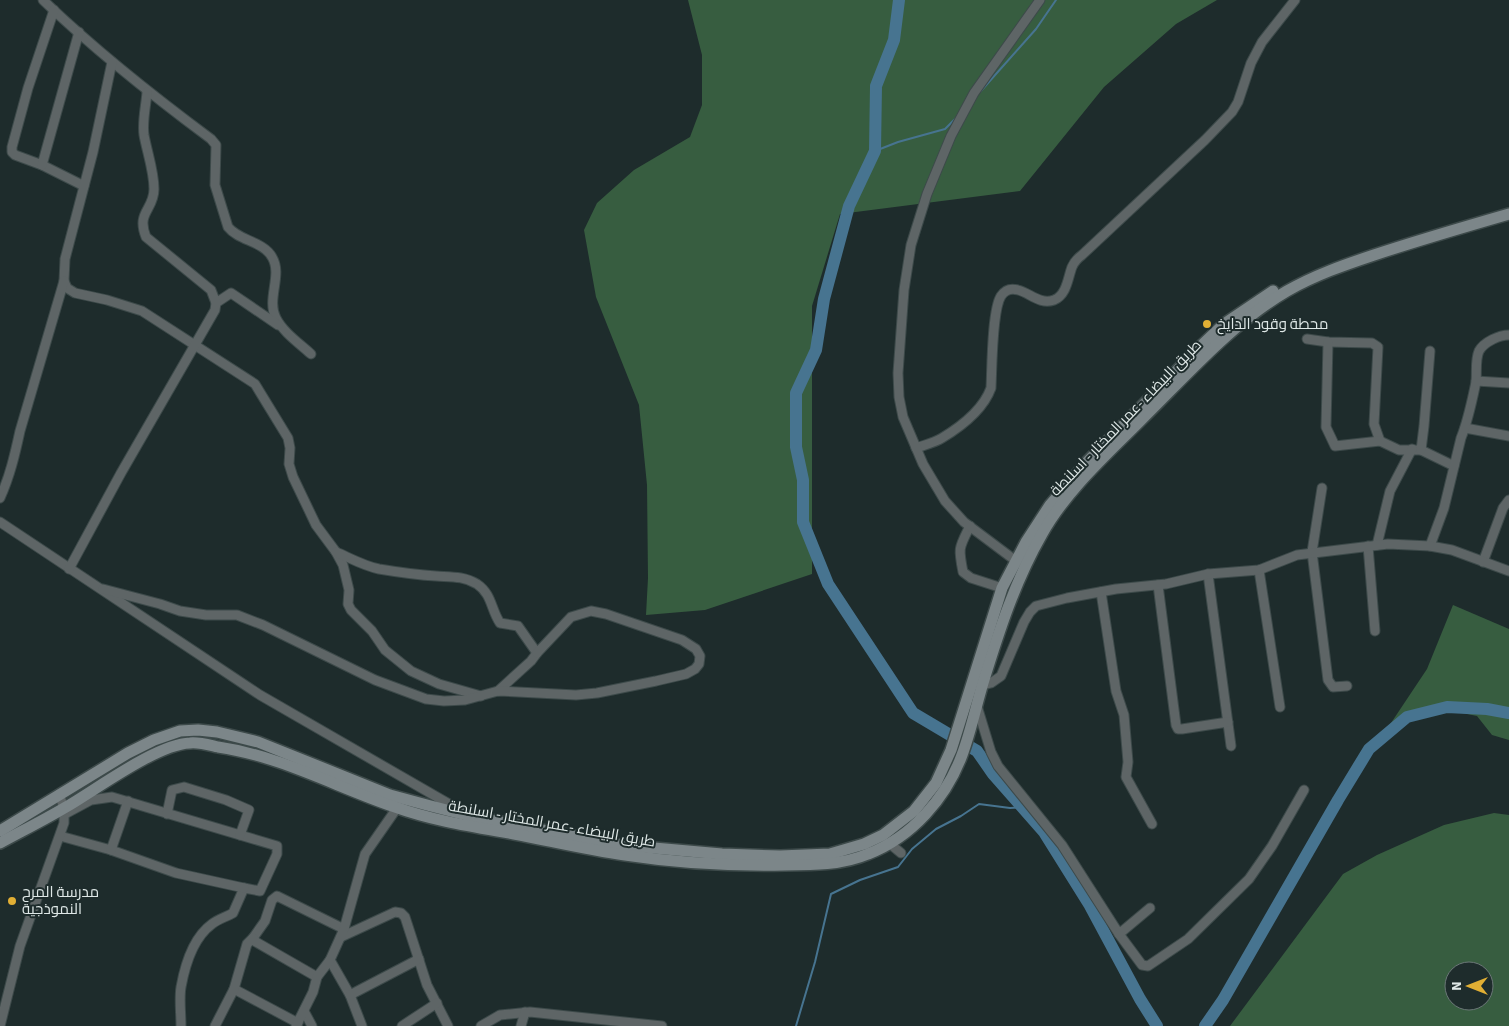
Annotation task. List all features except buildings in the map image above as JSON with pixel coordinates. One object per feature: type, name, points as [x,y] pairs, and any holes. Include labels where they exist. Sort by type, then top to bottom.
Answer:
[{"type":"main road","name":"طريق البيضاء -عمر المختار - اسلنطة","points":[[0,843],[64,811],[163,750],[191,742],[260,755],[397,808],[447,821],[619,849],[769,865],[842,862],[868,855],[889,844],[912,827],[934,806],[944,791],[978,683],[1006,612],[1020,564],[1050,506],[1066,486],[1140,407],[1224,324],[1282,285],[1337,260],[1389,242],[1509,208]]},
{"type":"main road","name":"طريق البيضاء -عمر المختار - اسلنطة","points":[[965,726],[977,706],[978,683],[986,637],[1002,588],[1049,522],[1096,466],[1210,351],[1252,315],[1288,290],[1313,278],[1345,264],[1394,248],[1509,214]]},
{"type":"main road","name":"طريق البيضاء -عمر المختار - اسلنطة","points":[[0,831],[59,794],[154,740],[180,731],[198,730],[218,732],[258,742],[390,795],[470,816],[619,849]]},
{"type":"main road","name":"طريق البيضاء -عمر المختار - اسلنطة","points":[[721,859],[830,854],[864,844],[883,835],[914,811],[957,753]]},
{"type":"street","points":[[43,0],[147,92],[211,139],[216,145],[215,185],[228,227],[232,232],[263,248],[274,259],[276,272],[273,308],[276,317],[284,329]]},
{"type":"street","points":[[1020,564],[970,526],[945,501],[923,464],[903,417],[899,397],[898,373],[902,316],[911,245],[927,194],[951,136],[974,94],[1040,0]]},
{"type":"street","points":[[916,448],[940,439],[979,409],[986,400],[991,388],[996,308],[1001,295],[1007,290],[1012,289],[1020,290],[1033,298],[1054,300],[1063,294],[1073,265],[1082,254],[1205,140],[1232,112],[1238,102],[1250,63],[1281,15],[1295,0]]},
{"type":"street","points":[[54,10],[28,88],[12,152],[84,186]]},
{"type":"street","points":[[42,165],[79,32]]},
{"type":"street","points":[[0,498],[9,479],[20,431],[64,281],[65,259],[84,186],[112,62]]},
{"type":"street","points":[[69,569],[121,473],[215,310],[216,303],[211,290],[146,237],[143,230],[144,215],[154,190],[144,132],[147,92]]},
{"type":"street","points":[[64,281],[68,288],[75,293],[107,300],[142,311],[255,384],[288,438],[290,448],[289,464],[293,478],[316,525],[343,565],[349,590],[348,604],[351,610],[372,631],[385,650],[411,671],[439,684],[481,696]]},
{"type":"street","points":[[216,303],[231,293],[284,329],[310,354]]},
{"type":"street","points":[[1430,546],[1444,508],[1461,438],[1466,428],[1476,381],[1480,348],[1489,341],[1503,335],[1509,335]]},
{"type":"street","points":[[1306,339],[1328,342],[1372,343],[1378,347],[1374,424],[1380,441]]},
{"type":"street","points":[[1328,342],[1326,427],[1336,446],[1380,441],[1398,450],[1416,450],[1454,466]]},
{"type":"street","points":[[1375,631],[1372,546],[1390,491],[1416,450],[1430,351]]},
{"type":"street","points":[[1476,381],[1509,383]]},
{"type":"street","points":[[1466,428],[1509,436]]},
{"type":"street","points":[[1322,488],[1312,552],[1328,680],[1333,687],[1347,686]]},
{"type":"street","points":[[1482,562],[1503,508],[1509,500]]},
{"type":"street","points":[[0,522],[260,695],[470,816]]},
{"type":"street","points":[[970,526],[960,547],[959,556],[963,572],[971,578],[1002,588]]},
{"type":"street","points":[[978,683],[991,683],[1001,676],[1024,622],[1036,606],[1067,598],[1208,574],[1259,570],[1297,555],[1312,552],[1388,544],[1430,546],[1452,550],[1509,572]]},
{"type":"street","points":[[336,552],[377,569],[465,579],[477,585],[487,594],[500,623],[518,626],[537,652]]},
{"type":"street","points":[[1259,570],[1280,707]]},
{"type":"street","points":[[1208,574],[1231,746]]},
{"type":"street","points":[[1158,584],[1176,725],[1182,729],[1228,722]]},
{"type":"street","points":[[103,589],[180,611],[206,615],[237,615],[263,625],[375,680],[426,699],[444,701],[465,700],[498,692],[576,695],[597,693],[686,674],[695,670],[699,664],[700,656],[696,649],[682,640],[606,614],[590,611],[570,617],[531,661],[498,692]]},
{"type":"street","points":[[1102,592],[1116,691],[1124,716],[1128,762],[1126,777],[1152,824]]},
{"type":"street","points":[[977,706],[991,752],[998,766],[1062,844],[1135,958],[1148,966],[1188,939],[1254,873],[1304,790]]},
{"type":"street","points":[[167,814],[172,790],[184,787],[226,800],[249,810],[240,835]]},
{"type":"street","points":[[0,1026],[20,946],[60,836],[64,811],[59,794]]},
{"type":"street","points":[[60,836],[111,850],[176,873],[260,891],[267,878],[277,849],[275,844],[112,797],[91,800],[64,811]]},
{"type":"street","points":[[111,850],[128,801]]},
{"type":"street","points":[[234,989],[297,1025],[313,992],[317,977],[330,960],[342,933],[365,854],[397,808]]},
{"type":"street","points":[[889,844],[901,853]]},
{"type":"street","points":[[181,1026],[181,988],[190,954],[202,933],[213,923],[233,914],[244,888]]},
{"type":"street","points":[[215,1026],[234,989],[247,944],[265,921],[272,900],[277,896],[342,933]]},
{"type":"street","points":[[1119,934],[1150,908]]},
{"type":"street","points":[[342,933],[395,912],[401,913],[405,917],[427,985],[448,1026]]},
{"type":"street","points":[[253,938],[256,942],[317,977]]},
{"type":"street","points":[[350,995],[419,959]]},
{"type":"street","points":[[330,960],[350,995],[362,1026]]},
{"type":"street","points":[[402,1026],[437,1003]]},
{"type":"street","points":[[304,1011],[312,1026]]},
{"type":"street","points":[[521,1026],[525,1012]]},
{"type":"street","points":[[481,1026],[500,1015],[525,1012],[662,1026]]},
{"type":"green space","points":[[688,0],[1217,0],[1176,24],[1104,87],[1020,191],[840,214],[812,306],[812,574],[705,610],[646,615],[648,578],[647,485],[639,405],[596,297],[584,230],[597,203],[634,170],[690,137],[702,105],[702,55]]},
{"type":"green space","points":[[1453,605],[1509,629],[1509,740],[1492,735],[1477,716],[1452,711],[1428,714],[1387,729],[1427,669]]},
{"type":"green space","points":[[1494,813],[1509,815],[1509,1026],[1230,1026],[1343,874],[1377,855],[1444,825]]},
{"type":"waterway","points":[[899,0],[894,40],[876,86],[875,151],[849,206],[824,299],[816,350],[796,393],[796,447],[803,480],[803,522],[828,584],[913,713],[977,751],[993,774],[1044,832],[1089,904],[1140,999],[1157,1026]]},
{"type":"waterway","points":[[980,92],[1036,29],[1056,0]]},
{"type":"waterway","points":[[875,151],[898,142],[945,129],[958,116]]},
{"type":"waterway","points":[[1205,1026],[1223,1000],[1369,749],[1407,717],[1447,707],[1487,709],[1509,713]]},
{"type":"waterway","points":[[796,1026],[815,962],[831,894],[860,880],[898,867],[912,849],[936,829],[979,804],[1010,808],[1023,807]]},
{"type":"place","name":"محطة وقود الدايخ","points":[[1207,324]]},
{"type":"place","name":"مدرسة المرح النموذجية","points":[[12,901]]}]
